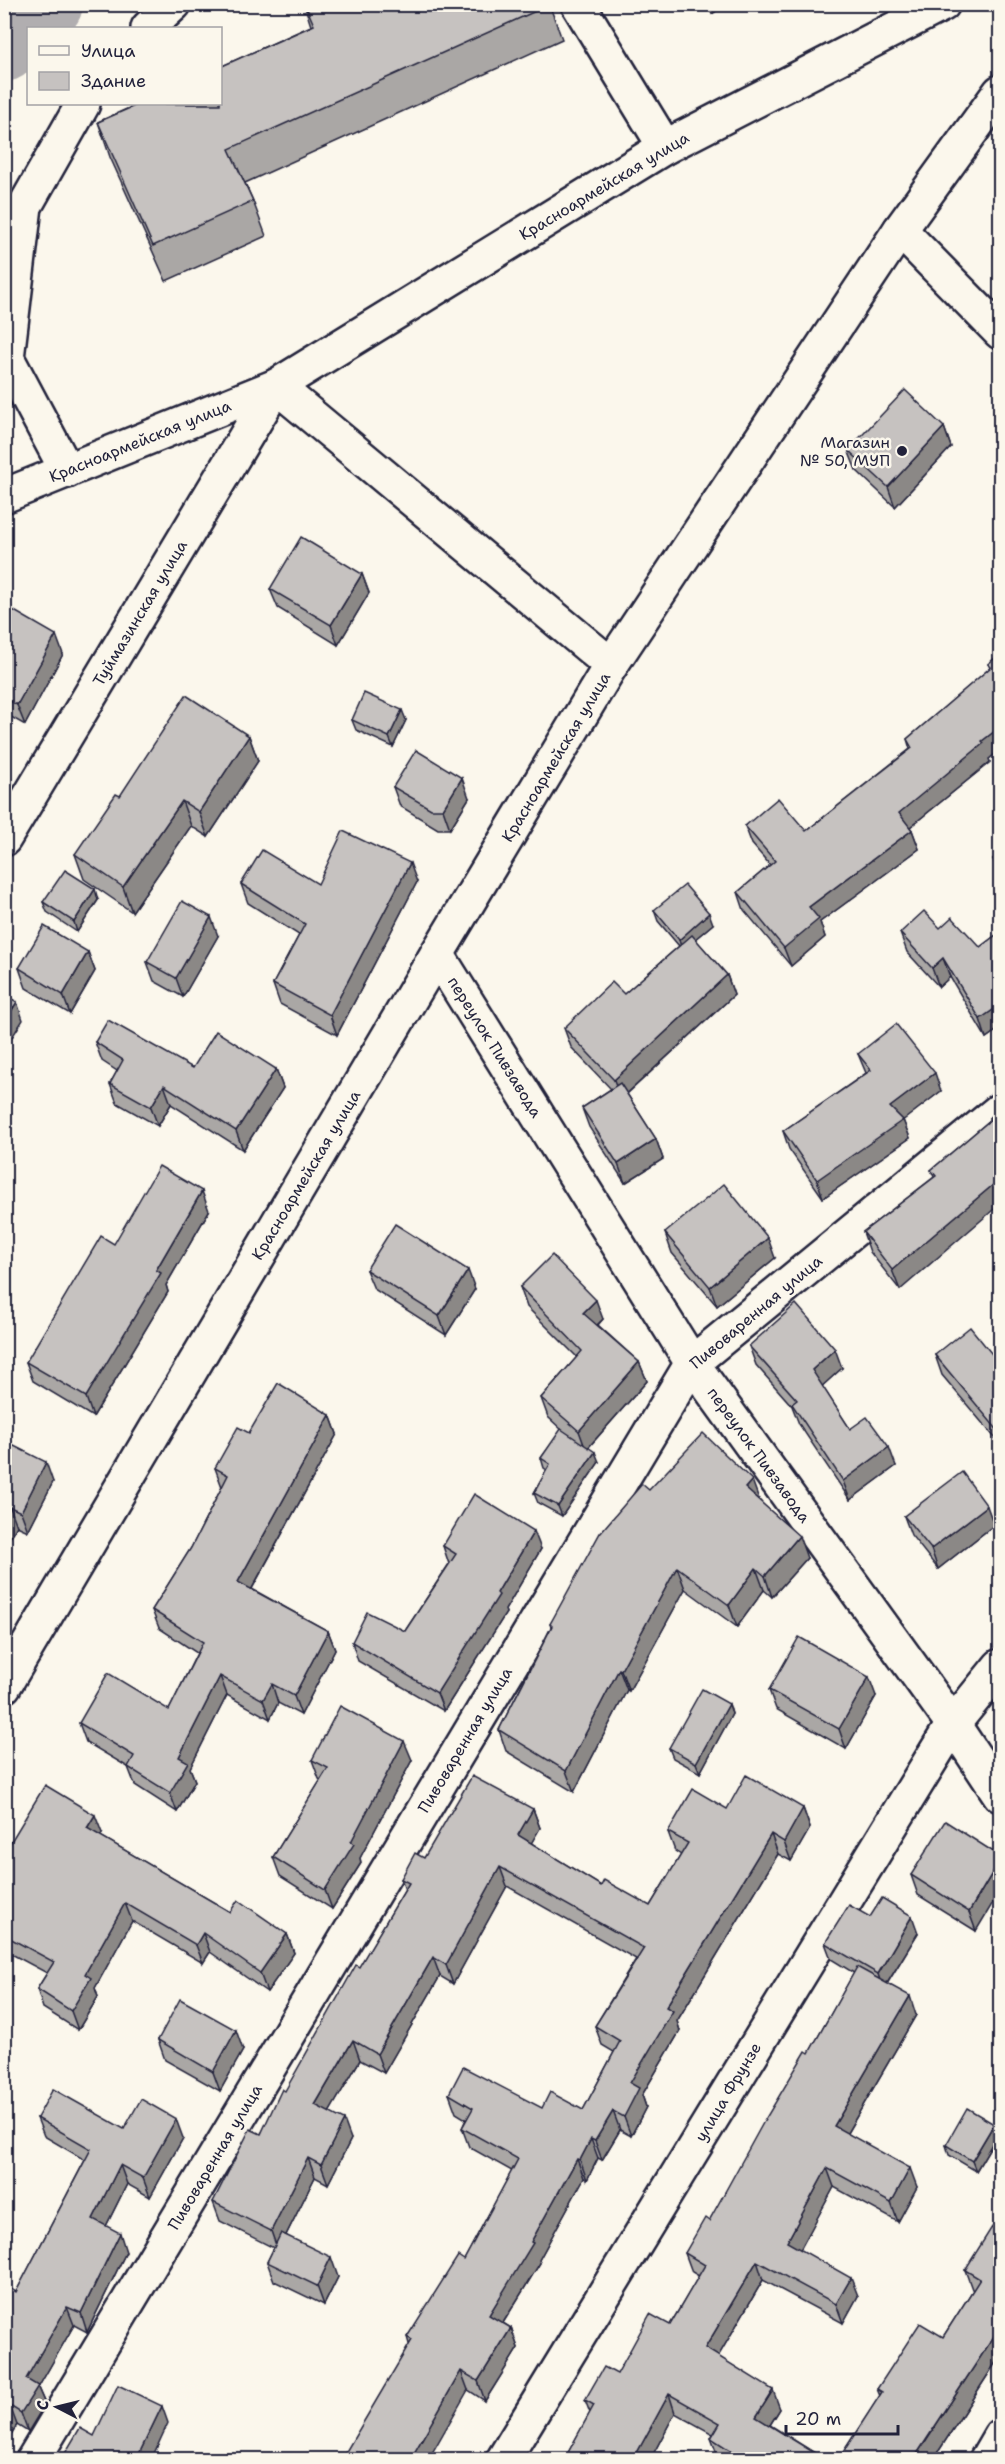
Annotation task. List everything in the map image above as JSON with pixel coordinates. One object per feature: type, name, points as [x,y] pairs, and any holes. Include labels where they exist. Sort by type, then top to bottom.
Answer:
[{"type":"street","points":[[149,27],[174,4]]},
{"type":"street","points":[[578,4],[665,147]]},
{"type":"street","name":"Красноармейская улица","points":[[4,496],[276,386],[665,147],[943,4]]},
{"type":"street","name":"Красноармейская улица","points":[[4,1686],[437,954],[611,665],[900,230],[1000,92]]},
{"type":"street","points":[[67,471],[7,358],[26,206],[82,105]]},
{"type":"street","points":[[900,230],[1000,332]]},
{"type":"street","name":"Красноармейская улица","points":[[276,386],[611,665]]},
{"type":"street","name":"Туймазинская улица","points":[[4,839],[276,386]]},
{"type":"street","name":"переулок Пивзавода","points":[[437,954],[692,1363],[953,1724],[1000,1795]]},
{"type":"street","name":"Пивоваренная улица","points":[[33,2460],[692,1363],[1000,1110]]},
{"type":"street","name":"улица Фрунзе","points":[[503,2460],[953,1724],[1000,1666]]},
{"type":"street","points":[[986,2460],[1000,2436]]},
{"type":"building","points":[[305,4],[549,5],[229,149],[253,201],[153,246],[98,122],[137,105],[222,105],[222,66],[314,25]]},
{"type":"building","points":[[905,390],[944,427],[888,487],[848,450]]},
{"type":"building","points":[[301,537],[362,574],[331,625],[270,589]]},
{"type":"building","points":[[4,605],[56,635],[17,705],[4,698]]},
{"type":"building","points":[[1000,654],[1000,727],[982,741],[984,743],[899,813],[912,830],[809,907],[819,919],[784,948],[738,892],[775,861],[745,826],[778,798],[806,831],[912,748],[907,739],[991,667],[988,664]]},
{"type":"building","points":[[364,693],[402,710],[389,737],[352,720]]},
{"type":"building","points":[[186,695],[249,736],[199,812],[182,801],[123,887],[75,854],[116,794],[120,796]]},
{"type":"building","points":[[416,750],[462,778],[443,809],[431,809],[393,787]]},
{"type":"building","points":[[343,831],[410,863],[330,1015],[273,984],[305,924],[241,884],[262,850],[318,884]]},
{"type":"building","points":[[1000,854],[1000,870],[993,859]]},
{"type":"building","points":[[65,870],[95,889],[74,922],[43,902]]},
{"type":"building","points":[[685,885],[709,913],[679,940],[654,910]]},
{"type":"building","points":[[182,901],[211,917],[176,978],[147,962]]},
{"type":"building","points":[[924,911],[940,928],[952,917],[980,947],[1000,932],[1000,1005],[980,1019],[943,958],[932,968],[900,933]]},
{"type":"building","points":[[44,926],[88,952],[63,995],[19,968]]},
{"type":"building","points":[[692,935],[727,975],[614,1080],[564,1028],[612,982],[624,994]]},
{"type":"building","points":[[4,994],[17,1002],[4,1022]]},
{"type":"building","points":[[108,1020],[193,1068],[216,1031],[276,1069],[236,1131],[164,1085],[151,1107],[110,1084],[123,1060],[95,1042]]},
{"type":"building","points":[[896,1024],[935,1073],[890,1107],[903,1120],[817,1180],[783,1131],[871,1070],[858,1054]]},
{"type":"building","points":[[620,1083],[656,1139],[618,1164],[582,1108]]},
{"type":"building","points":[[1000,1107],[1000,1179],[892,1270],[863,1232],[936,1176],[931,1170],[990,1120],[989,1118]]},
{"type":"building","points":[[159,1166],[202,1191],[156,1270],[161,1273],[86,1397],[26,1362],[101,1236],[114,1244]]},
{"type":"building","points":[[724,1184],[768,1238],[710,1287],[665,1233]]},
{"type":"building","points":[[395,1224],[468,1270],[439,1316],[366,1270]]},
{"type":"building","points":[[552,1255],[596,1300],[583,1313],[639,1362],[579,1431],[541,1398],[582,1351],[520,1287]]},
{"type":"building","points":[[796,1304],[835,1349],[812,1370],[850,1429],[867,1417],[889,1447],[843,1481],[792,1404],[797,1400],[749,1346]]},
{"type":"building","points":[[970,1327],[1000,1364],[1000,1433],[935,1355]]},
{"type":"building","points":[[278,1383],[330,1415],[238,1582],[328,1631],[294,1696],[272,1684],[263,1700],[220,1676],[179,1757],[188,1762],[170,1793],[128,1767],[134,1756],[79,1723],[108,1673],[169,1710],[203,1642],[152,1610],[191,1548],[228,1475],[215,1468],[238,1427],[249,1433]]},
{"type":"building","points":[[561,1429],[595,1452],[558,1506],[534,1493],[550,1464],[541,1458]]},
{"type":"building","points":[[703,1433],[752,1480],[745,1488],[799,1536],[765,1576],[756,1568],[729,1605],[677,1567],[621,1670],[619,1669],[566,1771],[499,1730],[552,1626],[550,1624],[600,1533],[642,1484],[649,1490]]},
{"type":"building","points":[[4,1441],[46,1462],[21,1512],[10,1507],[4,1517]]},
{"type":"building","points":[[962,1472],[987,1506],[931,1549],[904,1516]]},
{"type":"building","points":[[474,1494],[534,1531],[497,1593],[499,1595],[437,1693],[352,1642],[367,1612],[405,1631],[456,1554],[443,1546]]},
{"type":"building","points":[[799,1637],[869,1677],[839,1729],[769,1690]]},
{"type":"building","points":[[702,1689],[729,1704],[696,1763],[669,1748]]},
{"type":"building","points":[[340,1706],[404,1741],[351,1842],[354,1844],[325,1890],[273,1857],[328,1768],[312,1760]]},
{"type":"building","points":[[746,1775],[803,1808],[784,1842],[771,1834],[666,2007],[673,2011],[630,2083],[639,2088],[624,2117],[613,2111],[595,2141],[591,2139],[580,2160],[577,2159],[531,2242],[533,2243],[489,2315],[511,2328],[478,2381],[461,2371],[410,2460],[341,2460],[412,2340],[407,2337],[458,2256],[464,2260],[518,2159],[462,2128],[473,2108],[449,2094],[463,2067],[542,2108],[550,2092],[583,2110],[620,2041],[595,2026],[644,1948],[500,1867],[446,1965],[433,1957],[377,2054],[353,2040],[315,2105],[344,2120],[321,2165],[308,2158],[271,2231],[213,2202],[250,2129],[261,2134],[282,2089],[285,2091],[356,1965],[359,1967],[409,1883],[401,1879],[415,1853],[424,1858],[472,1776],[533,1809],[518,1835],[601,1886],[604,1880],[650,1906],[688,1843],[668,1832],[693,1789],[727,1809]]},
{"type":"building","points":[[45,1785],[95,1815],[87,1828],[230,1912],[238,1900],[287,1934],[260,1973],[203,1933],[196,1945],[125,1903],[85,1974],[91,1978],[71,2011],[37,1989],[54,1962],[4,1935],[4,1853]]},
{"type":"building","points":[[945,1821],[1000,1856],[1000,1860],[969,1912],[911,1875]]},
{"type":"building","points":[[882,1898],[912,1916],[878,1974],[825,1943],[849,1905],[870,1917]]},
{"type":"building","points":[[857,1967],[910,1996],[834,2126],[910,2168],[891,2203],[827,2168],[787,2242],[851,2278],[836,2304],[757,2261],[705,2348],[773,2390],[756,2417],[826,2460],[745,2460],[711,2438],[720,2423],[669,2394],[633,2460],[564,2460],[594,2405],[585,2400],[604,2367],[617,2374],[650,2314],[670,2325],[705,2265],[685,2253],[705,2218],[709,2221],[763,2123],[806,2051],[809,2053]]},
{"type":"building","points":[[180,1999],[236,2030],[213,2072],[158,2040]]},
{"type":"building","points":[[53,2089],[124,2129],[141,2099],[176,2119],[143,2178],[120,2165],[93,2219],[120,2233],[81,2313],[67,2307],[26,2379],[38,2386],[21,2413],[10,2406],[4,2415],[4,2294],[8,2287],[16,2292],[91,2149],[37,2118]]},
{"type":"building","points":[[967,2108],[994,2124],[972,2161],[946,2145]]},
{"type":"building","points":[[992,2227],[1000,2233],[1000,2327],[913,2460],[838,2460],[882,2392],[877,2389],[920,2323],[943,2337],[980,2279],[965,2270]]},
{"type":"building","points":[[281,2233],[331,2257],[317,2286],[267,2262]]},
{"type":"building","points":[[118,2385],[162,2406],[136,2460],[71,2460],[64,2455],[80,2428],[94,2436]]},
{"type":"waterway","points":[[4,48],[49,4]]},
{"type":"place","name":"Магазин № 50, МУП","points":[[902,451]]}]
